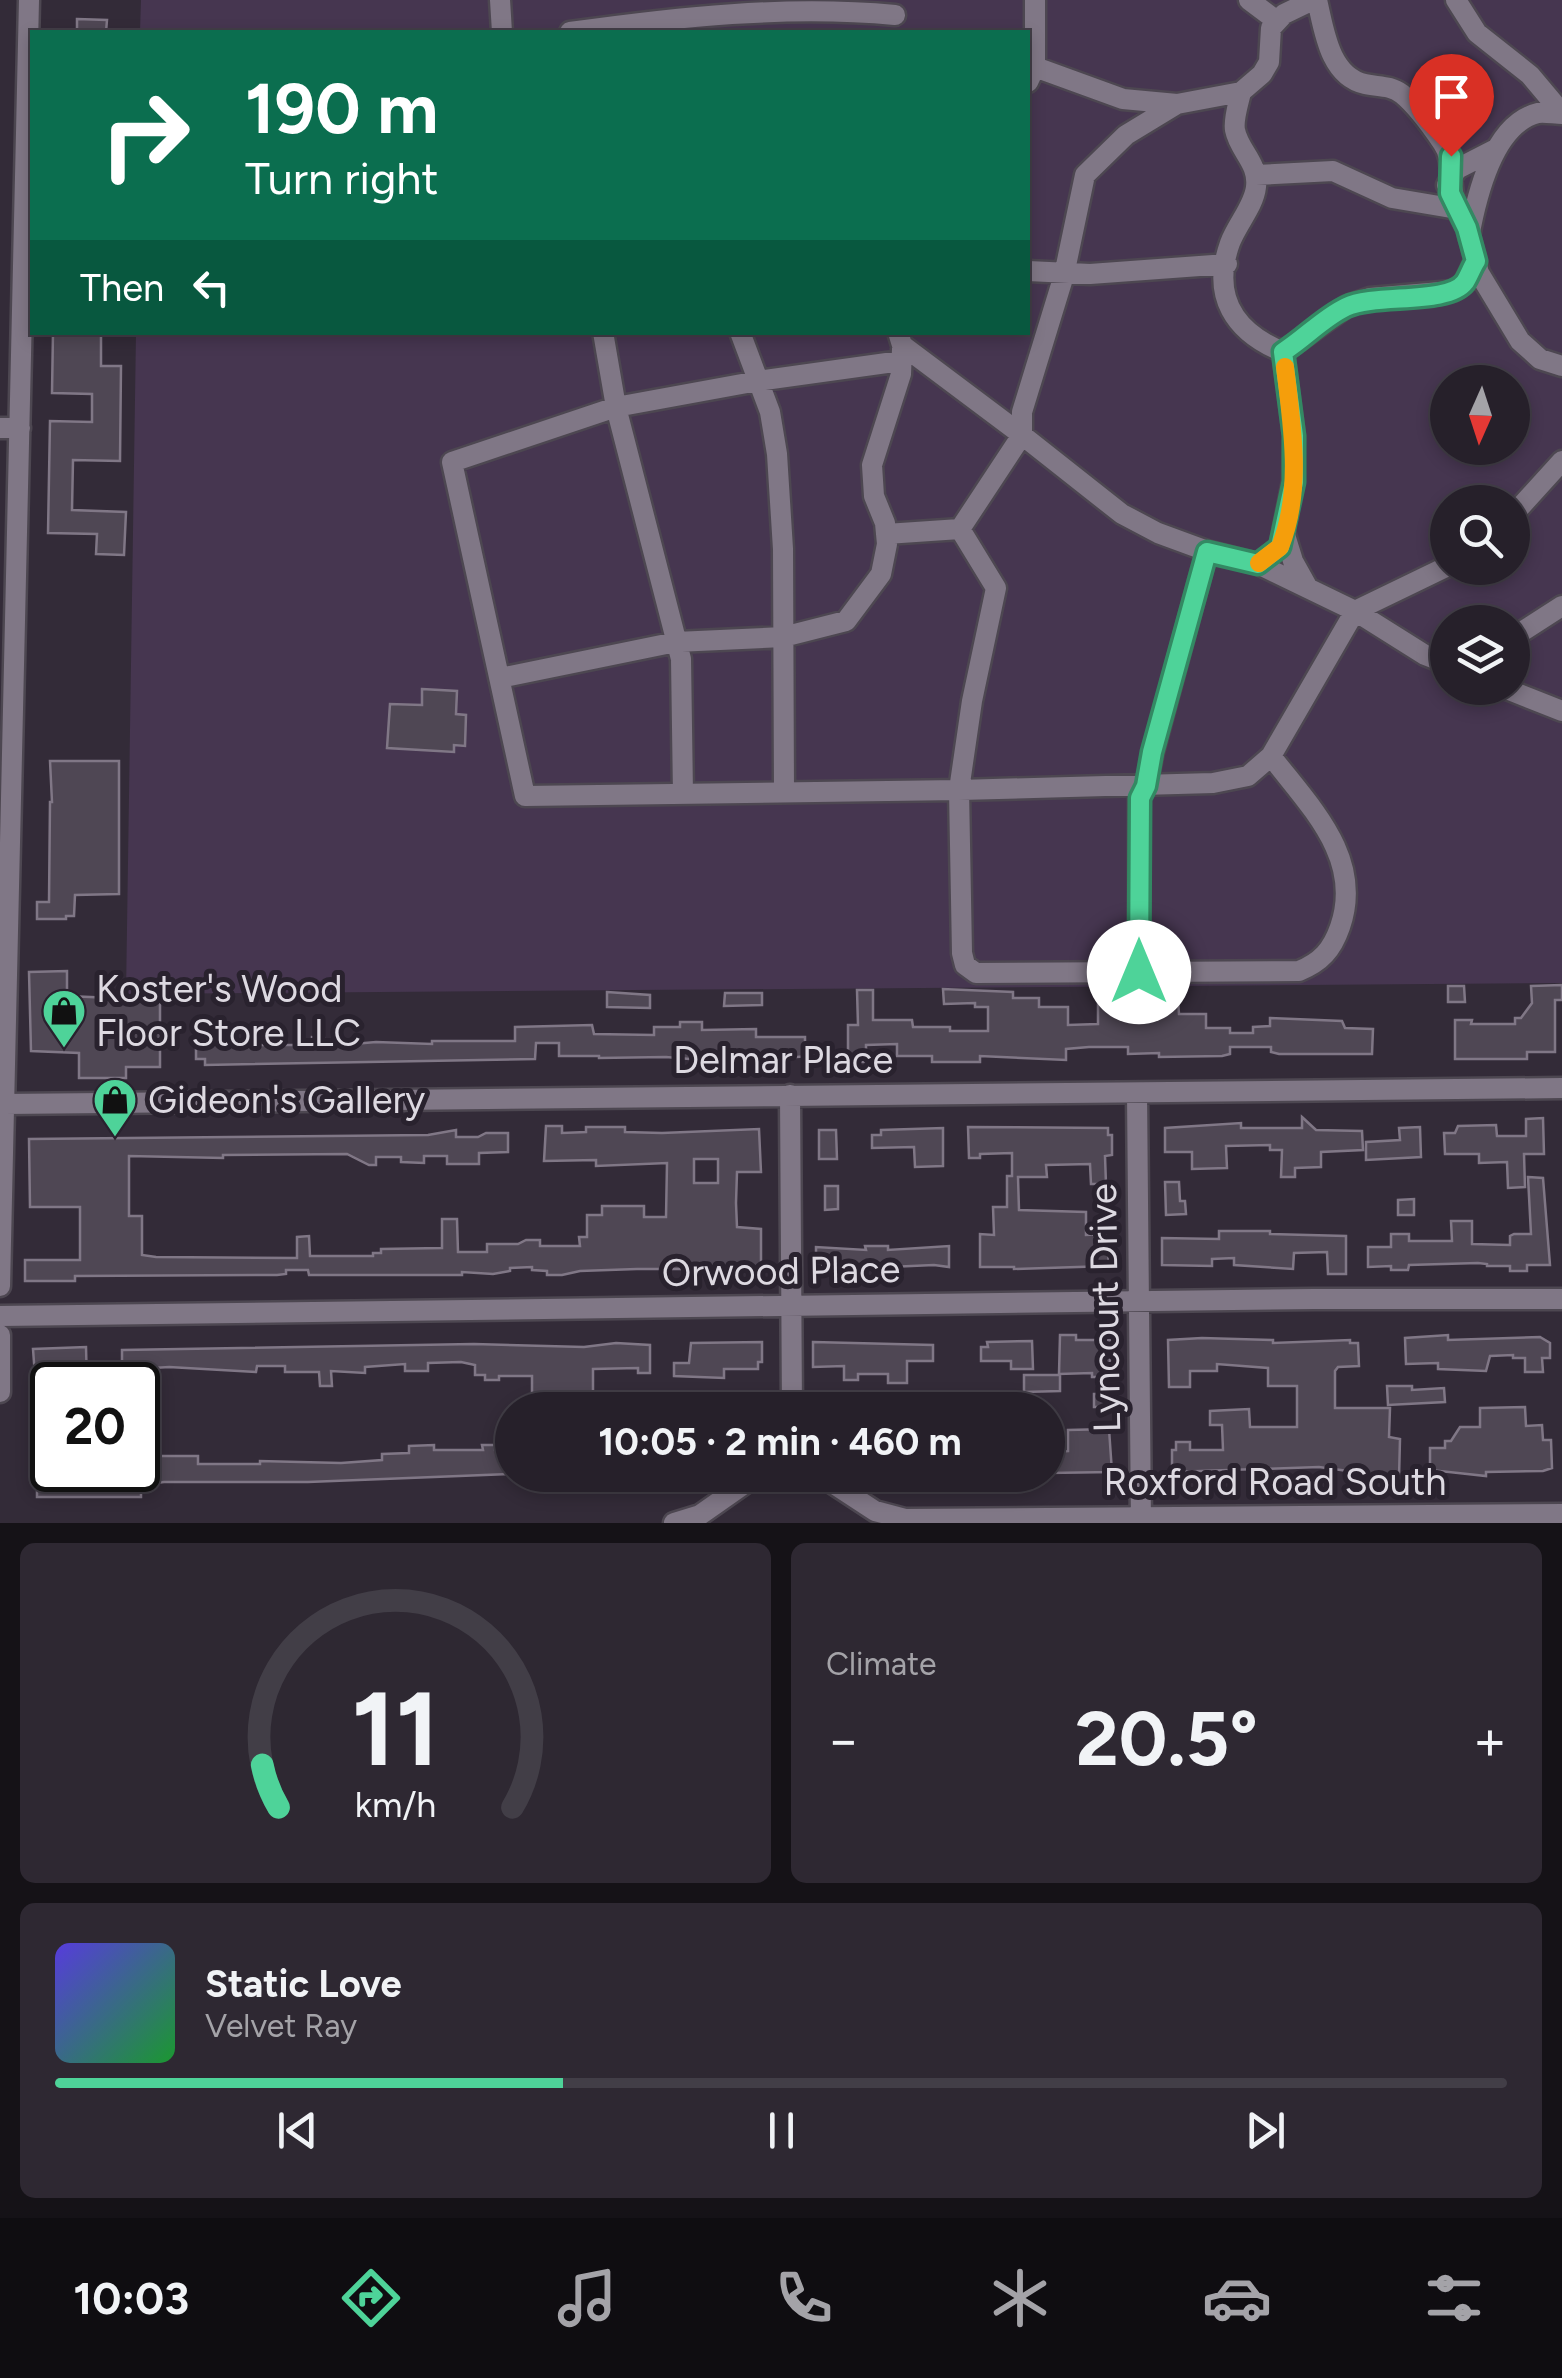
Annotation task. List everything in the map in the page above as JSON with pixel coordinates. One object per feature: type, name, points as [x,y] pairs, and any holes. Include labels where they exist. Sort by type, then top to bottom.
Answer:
[{"type":"street","points":[[0,1286],[10,428],[29,0]]},
{"type":"street","points":[[500,0],[502,30]]},
{"type":"street","points":[[1034,0],[1031,74],[1123,99],[1177,104],[1240,92],[1262,74],[1268,62],[1271,28],[1284,14],[1315,0],[1332,54],[1344,72],[1362,84],[1386,86],[1401,93],[1451,156],[1449,181],[1489,293],[1520,341],[1540,359],[1562,366]]},
{"type":"street","points":[[1249,0],[1278,21]]},
{"type":"street","points":[[1456,0],[1477,33],[1530,75],[1562,114]]},
{"type":"street","points":[[584,30],[685,16],[846,10],[895,16]]},
{"type":"street","points":[[1240,92],[1234,129],[1256,175],[1256,190],[1229,245],[1224,286],[1235,322],[1260,343],[1283,352]]},
{"type":"street","points":[[1123,99],[1132,131]]},
{"type":"street","points":[[960,529],[1022,435],[1022,412],[1064,275],[1086,174],[1132,131],[1177,104]]},
{"type":"street","points":[[1424,203],[1436,197],[1457,169],[1496,149],[1527,118],[1539,113],[1562,114]]},
{"type":"street","points":[[1469,237],[1496,149]]},
{"type":"street","points":[[1256,175],[1333,171],[1392,198],[1457,209]]},
{"type":"street","points":[[1452,292],[1464,284],[1476,261]]},
{"type":"street","points":[[1030,270],[1064,275],[1226,264]]},
{"type":"street","points":[[1283,352],[1325,319],[1370,298],[1489,293]]},
{"type":"street","points":[[604,335],[616,407],[681,659],[682,794]]},
{"type":"street","points":[[741,335],[770,412],[777,454],[784,792]]},
{"type":"street","points":[[901,346],[1122,514],[1207,552],[1258,564],[1354,611],[1430,657]]},
{"type":"street","points":[[901,346],[758,381],[616,407],[452,462],[525,796],[1146,786],[1248,776],[1271,756],[1354,611],[1430,575]]},
{"type":"street","points":[[500,678],[676,642],[783,637],[846,621],[881,574],[886,534],[874,496],[872,465],[901,374],[901,346]]},
{"type":"street","points":[[1258,564],[1280,547],[1294,482],[1294,436],[1283,352]]},
{"type":"street","points":[[1530,496],[1562,461]]},
{"type":"street","points":[[886,534],[960,529]]},
{"type":"street","points":[[960,529],[996,588],[972,701],[960,790],[965,966],[976,973],[1299,971],[1314,964],[1330,951],[1347,905],[1346,868],[1332,836],[1271,756]]},
{"type":"street","points":[[1285,535],[1293,561],[1308,588]]},
{"type":"street","points":[[1139,972],[1140,798],[1207,552]]},
{"type":"street","points":[[1530,626],[1562,606]]},
{"type":"street","points":[[1530,699],[1562,712]]},
{"type":"street","name":"Delmar Place","points":[[4,1104],[1562,1088]]},
{"type":"street","name":"Lyncourt Drive","points":[[1138,1093],[1142,1520]]},
{"type":"street","points":[[790,1095],[792,1392]]},
{"type":"street","name":"Orwood Place","points":[[0,1316],[1562,1299]]},
{"type":"street","points":[[0,1335],[0,1392]]},
{"type":"street","points":[[680,1522],[734,1492]]},
{"type":"street","name":"Roxford Road South","points":[[846,1492],[875,1511],[905,1519],[1562,1514]]},
{"type":"shaded area","points":[[141,0],[1562,0],[1562,983],[126,994],[136,335],[1030,335],[1030,30],[140,30]]},
{"type":"building","points":[[77,19],[107,20],[106,30],[77,30]]},
{"type":"building","points":[[53,335],[101,335],[101,366],[121,366],[120,461],[73,460],[72,510],[126,512],[124,555],[96,554],[97,534],[48,533],[50,421],[92,422],[92,394],[52,393]]},
{"type":"building","points":[[422,689],[457,691],[456,714],[466,715],[465,746],[454,745],[454,752],[387,748],[390,704],[422,705]]},
{"type":"building","points":[[50,761],[119,761],[119,894],[75,895],[74,916],[66,919],[37,919],[37,902],[49,902]]},
{"type":"building","points":[[67,971],[67,996],[160,1000],[160,1067],[126,1067],[126,1078],[79,1078],[79,1053],[31,1051],[29,972]]},
{"type":"building","points":[[1562,985],[1562,1000],[1555,1000],[1555,1052],[1527,1052],[1527,1059],[1455,1059],[1455,1020],[1515,1024],[1515,1018],[1521,1018],[1532,1003],[1531,986]]},
{"type":"building","points":[[1177,986],[1179,1014],[1206,1014],[1206,1028],[1253,1033],[1253,1027],[1270,1026],[1270,1018],[1342,1021],[1345,1028],[1373,1029],[1372,1054],[1279,1054],[1271,1052],[1271,1047],[1230,1047],[1230,1054],[1222,1056],[1159,1057],[1159,1053],[1128,1054],[1128,1047],[1089,1047],[1066,1049],[1066,1060],[980,1056],[980,1062],[932,1062],[932,1056],[897,1056],[897,1044],[866,1045],[866,1062],[848,1062],[848,1025],[858,1025],[857,990],[873,990],[873,1020],[912,1020],[913,1027],[988,1031],[988,1007],[975,1007],[975,1003],[944,1004],[943,989],[1013,992],[1013,998],[1039,998],[1039,1007],[1068,1007],[1068,1025],[1098,1024],[1098,999],[1123,1000],[1123,1014],[1154,1014],[1155,987]]},
{"type":"building","points":[[1448,986],[1464,986],[1465,1002],[1448,1002]]},
{"type":"building","points":[[607,992],[650,995],[650,1008],[607,1007]]},
{"type":"building","points":[[725,993],[762,993],[762,1005],[724,1006]]},
{"type":"building","points":[[680,1022],[702,1022],[702,1030],[756,1029],[756,1037],[805,1037],[805,1043],[812,1043],[812,1056],[780,1058],[779,1054],[756,1054],[725,1062],[666,1057],[599,1058],[559,1056],[559,1043],[536,1043],[535,1059],[205,1065],[205,1059],[196,1059],[196,1038],[225,1038],[225,1043],[238,1045],[299,1045],[312,1043],[312,1037],[342,1045],[432,1044],[515,1041],[515,1027],[592,1025],[594,1034],[654,1035],[654,1027],[680,1027]]},
{"type":"building","points":[[1302,1117],[1316,1130],[1362,1131],[1363,1150],[1321,1152],[1321,1167],[1295,1168],[1295,1177],[1281,1177],[1282,1150],[1270,1150],[1270,1145],[1226,1146],[1227,1168],[1192,1169],[1192,1152],[1165,1152],[1165,1128],[1241,1123],[1241,1128],[1302,1128]]},
{"type":"building","points":[[1543,1118],[1544,1154],[1524,1154],[1525,1187],[1508,1188],[1507,1162],[1479,1163],[1479,1154],[1445,1154],[1444,1133],[1455,1133],[1458,1126],[1496,1125],[1497,1136],[1526,1136],[1526,1119]]},
{"type":"building","points":[[546,1126],[562,1126],[562,1133],[586,1132],[586,1127],[625,1127],[625,1132],[662,1133],[759,1129],[761,1172],[737,1172],[736,1203],[737,1227],[761,1229],[761,1269],[637,1269],[562,1275],[547,1275],[547,1271],[532,1267],[462,1275],[309,1275],[308,1270],[286,1270],[286,1274],[277,1275],[75,1276],[75,1281],[25,1281],[25,1260],[80,1260],[80,1207],[30,1207],[29,1139],[428,1135],[456,1130],[456,1137],[508,1133],[508,1152],[479,1153],[479,1164],[447,1164],[447,1156],[424,1156],[424,1163],[401,1162],[401,1157],[376,1157],[376,1165],[369,1165],[347,1154],[129,1156],[129,1216],[142,1216],[142,1255],[156,1257],[297,1258],[297,1237],[309,1236],[310,1256],[373,1256],[381,1253],[381,1249],[442,1248],[442,1219],[457,1219],[458,1252],[487,1252],[487,1244],[518,1244],[526,1240],[540,1240],[540,1246],[580,1246],[579,1237],[587,1237],[587,1215],[602,1215],[602,1206],[644,1206],[644,1217],[666,1217],[667,1163],[596,1166],[596,1160],[544,1161]],"holes":[[[694,1159],[718,1159],[718,1183],[694,1183]]]},
{"type":"building","points":[[968,1127],[1108,1128],[1112,1155],[1105,1156],[1106,1184],[1091,1184],[1090,1164],[1046,1165],[1047,1177],[1018,1177],[1019,1210],[1086,1212],[1086,1235],[1105,1234],[1108,1266],[980,1267],[980,1234],[994,1235],[993,1207],[1007,1207],[1012,1153],[969,1158]]},
{"type":"building","points":[[1420,1127],[1421,1157],[1366,1160],[1366,1142],[1400,1140],[1399,1128]]},
{"type":"building","points":[[943,1128],[943,1166],[915,1167],[914,1147],[872,1148],[872,1135],[881,1135],[881,1130]]},
{"type":"building","points":[[819,1130],[836,1130],[837,1159],[819,1159]]},
{"type":"building","points":[[1528,1177],[1543,1178],[1550,1265],[1527,1265],[1527,1271],[1478,1263],[1409,1265],[1408,1270],[1368,1267],[1368,1247],[1391,1247],[1391,1234],[1409,1234],[1409,1241],[1452,1241],[1451,1221],[1472,1221],[1472,1244],[1510,1245],[1510,1236],[1531,1234]]},
{"type":"building","points":[[1165,1182],[1179,1182],[1180,1201],[1185,1201],[1186,1214],[1166,1215]]},
{"type":"building","points":[[825,1186],[838,1186],[838,1209],[825,1210]]},
{"type":"building","points":[[1414,1199],[1414,1215],[1398,1215],[1398,1200]]},
{"type":"building","points":[[1219,1231],[1346,1236],[1346,1274],[1328,1274],[1327,1252],[1294,1253],[1293,1269],[1234,1265],[1234,1258],[1212,1259],[1212,1266],[1162,1265],[1162,1238],[1219,1239]]},
{"type":"building","points":[[865,1246],[888,1246],[888,1250],[949,1246],[949,1267],[816,1266],[816,1247],[866,1250]]},
{"type":"building","points":[[1060,1335],[1076,1335],[1076,1340],[1110,1340],[1110,1366],[1103,1366],[1103,1377],[1092,1377],[1092,1373],[1059,1374]]},
{"type":"building","points":[[1448,1335],[1448,1340],[1540,1337],[1550,1343],[1550,1358],[1542,1358],[1543,1372],[1525,1372],[1525,1358],[1513,1355],[1490,1356],[1486,1371],[1438,1369],[1438,1363],[1406,1364],[1405,1338]]},
{"type":"building","points":[[1168,1340],[1358,1343],[1359,1366],[1338,1367],[1335,1371],[1335,1408],[1390,1408],[1389,1437],[1400,1439],[1399,1478],[1319,1467],[1172,1472],[1176,1442],[1190,1442],[1190,1450],[1223,1450],[1222,1425],[1210,1425],[1210,1411],[1249,1409],[1250,1427],[1297,1427],[1297,1386],[1268,1386],[1268,1368],[1217,1364],[1217,1371],[1190,1371],[1190,1387],[1169,1387]]},
{"type":"building","points":[[1032,1341],[1033,1369],[1011,1369],[1011,1361],[981,1361],[981,1347],[988,1347],[987,1342]]},
{"type":"building","points":[[762,1342],[758,1369],[724,1369],[724,1378],[674,1376],[674,1363],[689,1363],[691,1343]]},
{"type":"building","points":[[813,1342],[933,1345],[933,1361],[907,1361],[907,1383],[888,1383],[888,1374],[858,1374],[858,1380],[844,1380],[844,1366],[813,1367]]},
{"type":"building","points":[[616,1343],[650,1345],[650,1373],[638,1373],[638,1368],[593,1369],[593,1392],[532,1392],[532,1376],[485,1380],[485,1375],[475,1375],[475,1365],[461,1362],[428,1363],[428,1371],[405,1371],[405,1364],[365,1367],[365,1373],[331,1371],[332,1386],[320,1386],[319,1372],[285,1372],[285,1366],[257,1366],[256,1372],[122,1362],[122,1350],[474,1344],[584,1347]]},
{"type":"building","points":[[86,1347],[86,1362],[34,1362],[33,1349]]},
{"type":"building","points":[[1024,1375],[1060,1375],[1060,1391],[1024,1392]]},
{"type":"building","points":[[1387,1386],[1412,1386],[1412,1390],[1444,1388],[1445,1402],[1388,1405]]},
{"type":"building","points":[[1094,1394],[1109,1394],[1109,1407],[1094,1407]]},
{"type":"building","points":[[1525,1407],[1526,1426],[1542,1425],[1543,1440],[1551,1440],[1552,1468],[1486,1472],[1486,1476],[1430,1470],[1430,1448],[1445,1448],[1445,1441],[1451,1441],[1460,1427],[1480,1427],[1480,1408]]},
{"type":"building","points":[[1109,1429],[1112,1472],[1065,1473],[1068,1430]]},
{"type":"building","points":[[482,1445],[495,1445],[495,1475],[308,1482],[160,1483],[160,1456],[198,1456],[198,1464],[341,1463],[382,1460],[382,1454],[409,1453],[409,1446],[483,1450]]},
{"type":"building","points":[[37,1492],[141,1492],[141,1497],[37,1497]]},
{"type":"slow traffic","points":[[1259,563],[1280,547],[1294,482],[1294,436],[1285,367]]},
{"type":"place","name":"Koster's Wood Floor Store LLC","points":[[64,1049]]},
{"type":"place","name":"Gideon's Gallery","points":[[115,1138]]},
{"type":"route","points":[[1139,972],[1140,798],[1207,552],[1258,564],[1280,547],[1285,535],[1294,482],[1294,436],[1283,352],[1347,306],[1370,298],[1452,292],[1464,284],[1476,261],[1467,228],[1450,193],[1451,156]]}]
